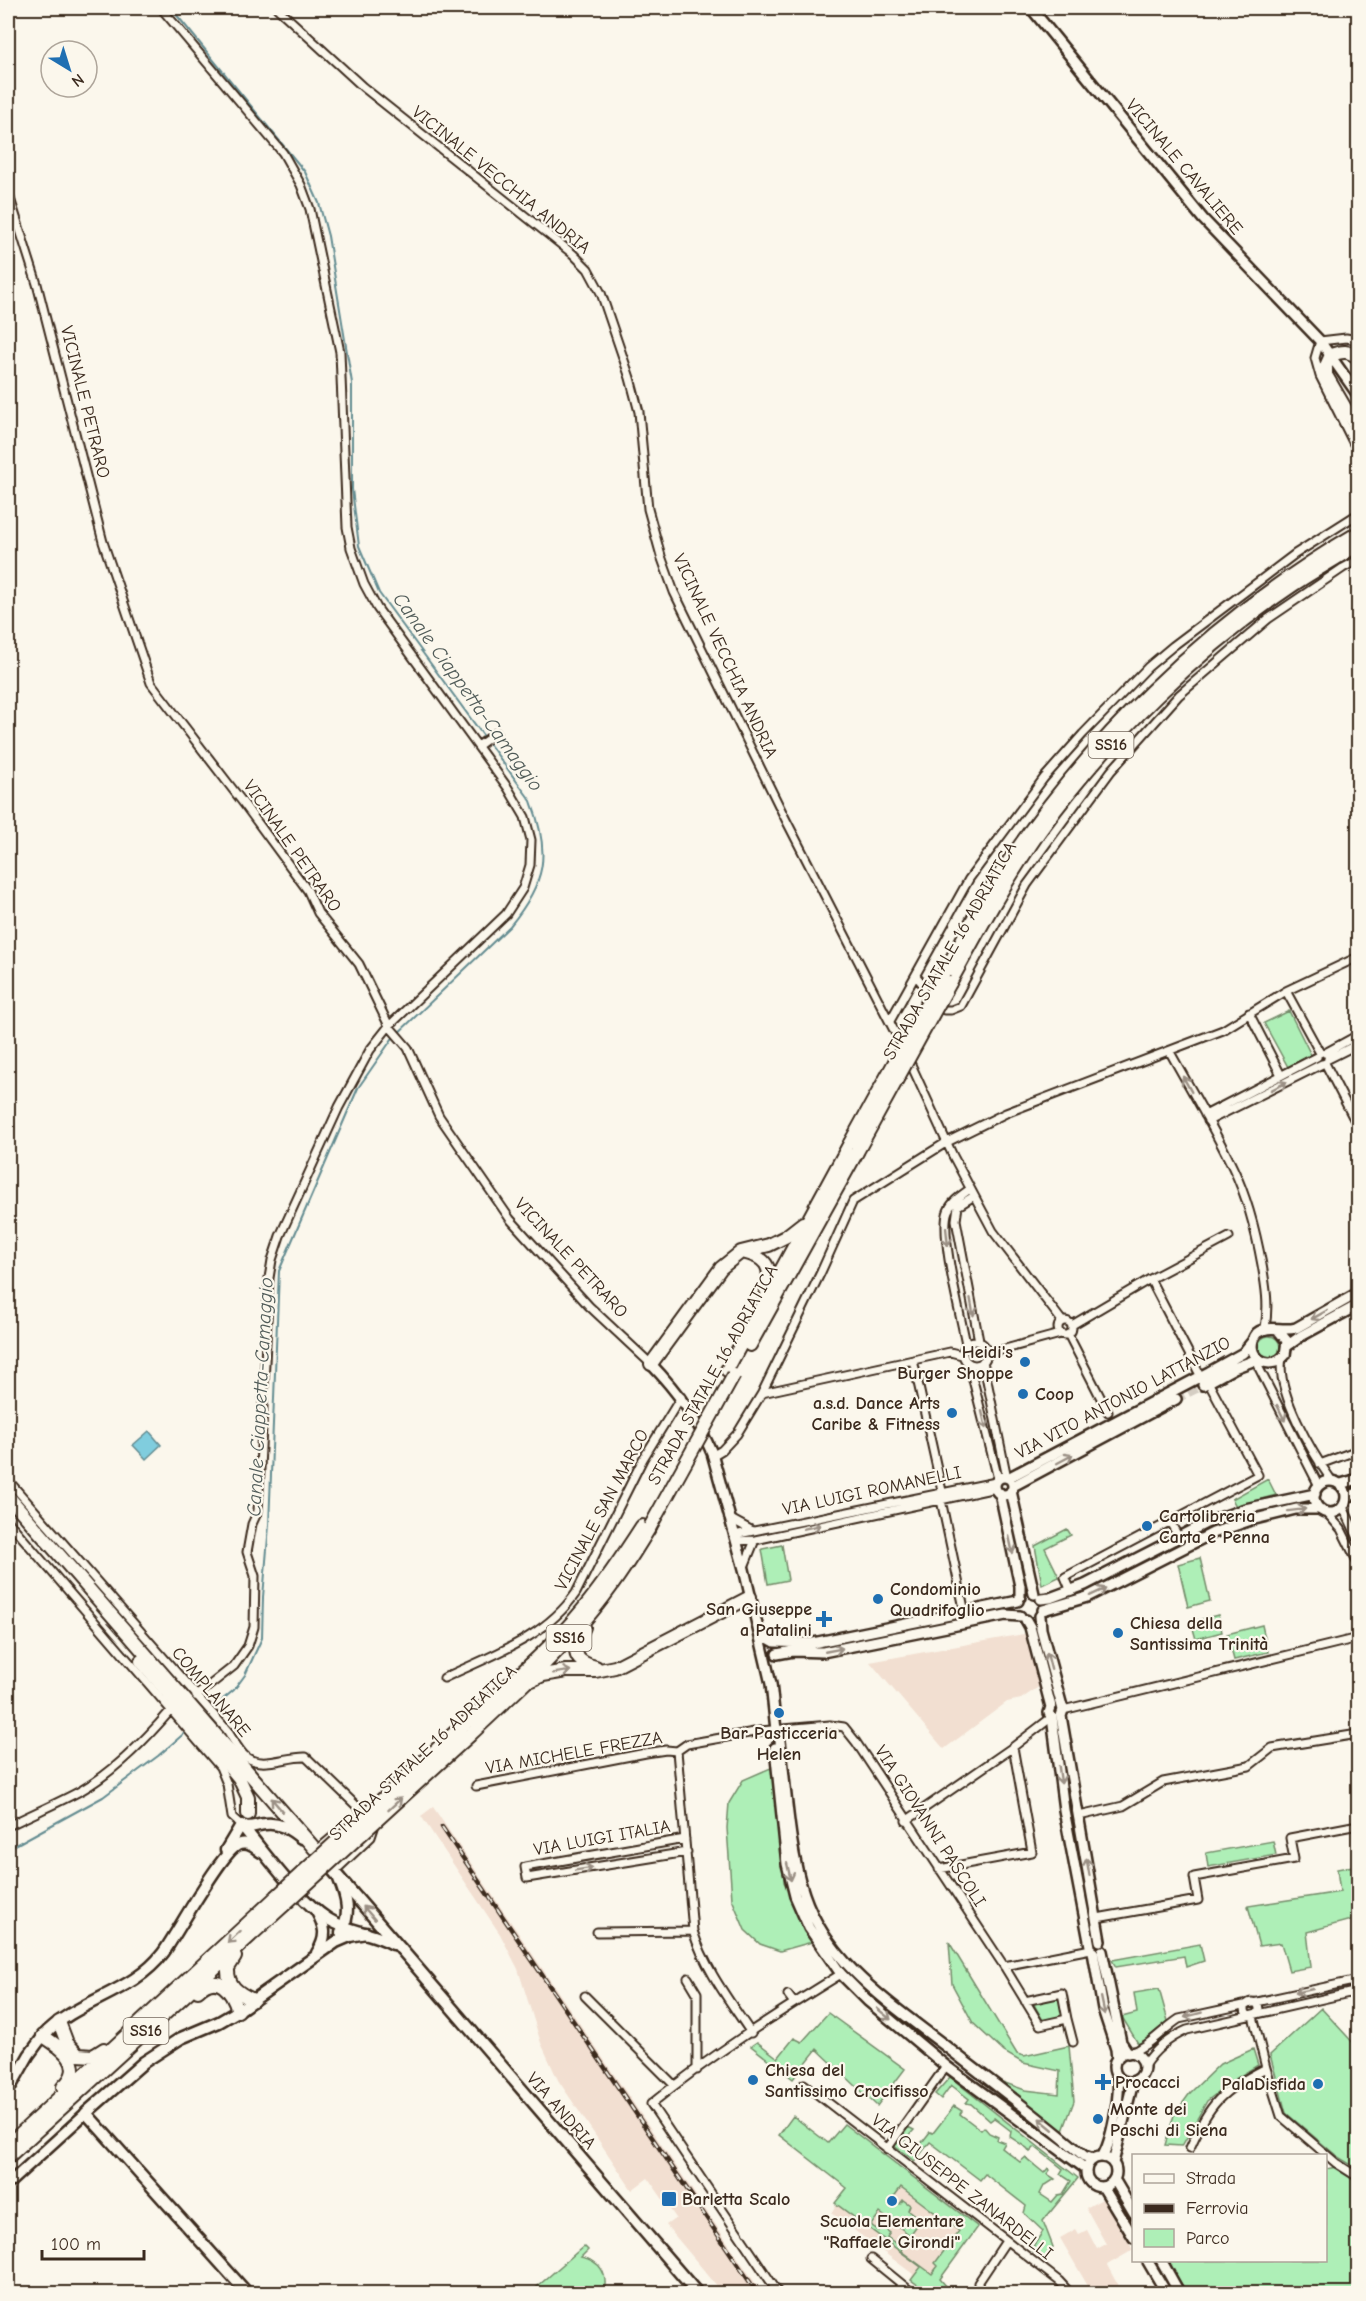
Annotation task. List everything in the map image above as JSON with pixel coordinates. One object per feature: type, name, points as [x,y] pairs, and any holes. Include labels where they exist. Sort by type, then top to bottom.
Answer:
[{"type":"highway","points":[[1359,358],[1352,352],[1342,351],[1331,355],[1326,366],[1326,375],[1359,430]]},
{"type":"highway","name":"STRADA STATALE 16 ADRIATICA","points":[[947,978],[987,894],[1034,825],[1091,753],[1142,699],[1212,635],[1287,578],[1339,544],[1358,540]]},
{"type":"highway","name":"STRADA STATALE 16 ADRIATICA","points":[[8,2157],[280,1901],[466,1731],[523,1685],[590,1615],[625,1569],[647,1524],[947,978],[1041,831],[1097,760],[1148,705],[1219,641],[1358,540]]},
{"type":"highway","name":"STRADA STATALE 16 ADRIATICA","points":[[730,1372],[759,1311],[810,1216],[853,1148]]},
{"type":"highway","points":[[651,1364],[721,1268],[741,1252],[769,1245],[785,1237],[810,1216]]},
{"type":"highway","points":[[741,1252],[760,1258],[769,1270],[770,1277],[759,1311]]},
{"type":"highway","points":[[8,1496],[195,1718]]},
{"type":"highway","points":[[8,1508],[150,1671],[316,1850]]},
{"type":"highway","name":"STRADA STATALE 16 ADRIATICA","points":[[466,1731],[582,1610],[647,1524]]},
{"type":"highway","points":[[523,1685],[543,1675],[615,1667],[750,1597]]},
{"type":"highway","points":[[590,1615],[575,1646],[577,1656],[586,1665],[603,1669]]},
{"type":"highway","points":[[206,1730],[243,1785],[248,1797],[247,1822]]},
{"type":"highway","name":"STRADA STATALE 16 ADRIATICA","points":[[8,2145],[262,1926],[280,1901]]},
{"type":"highway","name":"SS16","points":[[253,2000],[233,1988],[227,1977],[228,1968],[233,1959],[253,1941],[262,1926]]},
{"type":"highway","name":"SS16","points":[[59,2022],[72,2050],[85,2057],[93,2056],[103,2050],[128,2028],[169,2017],[201,1987],[210,1983],[218,1983],[225,1987],[235,2001],[238,2011]]},
{"type":"highway","name":"SS16","points":[[19,2134],[31,2116],[67,2083],[73,2070],[72,2060],[67,2053],[43,2036]]},
{"type":"main road","name":"VIA ANDRIA","points":[[247,1822],[282,1826],[316,1850],[698,2294]]},
{"type":"main road","points":[[43,2036],[59,2022],[123,1988],[148,1970],[170,1944],[247,1822],[264,1854],[315,1910],[344,1927],[385,1939],[401,1949]]},
{"type":"main road","points":[[216,1870],[232,1849],[239,1844],[250,1845],[264,1854]]},
{"type":"main road","points":[[336,1874],[348,1907],[344,1927],[336,1942]]},
{"type":"main road","points":[[315,1910],[324,1926],[325,1934],[324,1941],[315,1956]]},
{"type":"main road","points":[[248,2294],[86,2113],[157,2053],[181,2038],[213,2025],[238,2011],[336,1942],[350,1936],[367,1933]]},
{"type":"street","points":[[161,8],[283,153],[301,185],[310,209],[340,352],[343,469],[347,527],[351,548],[364,584],[377,608],[508,788],[525,817],[531,840],[531,865],[523,888],[506,915],[390,1027],[370,1050],[347,1089],[280,1236],[272,1260],[267,1302],[258,1511],[252,1524],[247,1552],[255,1576],[254,1627],[248,1646],[234,1666],[196,1696]]},
{"type":"street","name":"VICINALE VECCHIA ANDRIA","points":[[277,8],[363,87],[573,254],[588,269],[601,293],[630,378],[639,412],[648,509],[674,592],[785,818],[891,1021],[972,1192],[993,1231],[1062,1321]]},
{"type":"street","name":"VICINALE CAVALIERE","points":[[1031,8],[1203,219],[1320,341],[1357,392]]},
{"type":"street","name":"VICINALE PETRARO","points":[[8,192],[37,284],[103,543],[151,683],[232,788],[308,891],[318,913],[359,964],[390,1027],[408,1048],[439,1116],[510,1219],[589,1306],[651,1364],[681,1397],[705,1436],[712,1456],[744,1567],[771,1684]]},
{"type":"street","points":[[1359,340],[1346,338],[1320,341],[1315,358],[1320,376],[1359,452]]},
{"type":"street","points":[[891,1021],[969,879],[1044,778],[1083,734],[1148,667],[1182,639],[1294,554],[1321,540],[1359,514]]},
{"type":"street","points":[[916,976],[944,1010],[961,1006],[1027,885],[1110,771],[1179,694],[1268,619],[1342,568],[1359,560]]},
{"type":"street","points":[[478,746],[495,733]]},
{"type":"street","points":[[712,1456],[722,1450],[737,1434],[762,1393],[853,1201],[948,1142],[1006,1113],[1223,1030],[1286,990],[1359,957]]},
{"type":"street","points":[[1286,990],[1354,1119]]},
{"type":"street","points":[[1249,1013],[1281,1075]]},
{"type":"street","points":[[1207,1118],[1323,1058],[1359,1035]]},
{"type":"street","points":[[1207,1118],[1281,1075],[1359,1044]]},
{"type":"street","points":[[1170,1052],[1234,1169],[1256,1232],[1268,1294],[1268,1315],[1271,1328],[1285,1337],[1287,1346]]},
{"type":"street","points":[[972,1192],[958,1206],[956,1220],[979,1341],[985,1355],[1020,1586],[1016,1608],[1030,1627],[1058,1712],[1064,1810],[1094,1950],[1121,2042],[1129,2053],[1139,2057],[1144,2066]]},
{"type":"street","points":[[962,1355],[966,1344],[949,1260],[946,1226],[947,1213],[951,1205],[972,1192]]},
{"type":"street","points":[[1072,1325],[1150,1279],[1229,1237]]},
{"type":"street","points":[[1071,1591],[1065,1577],[1258,1475],[1150,1279]]},
{"type":"street","points":[[1359,1293],[1296,1328],[1287,1330],[1271,1328],[1257,1333],[1251,1343],[1254,1355],[1317,1490],[1316,1502],[1341,1529],[1359,1563]]},
{"type":"street","points":[[1359,1305],[1287,1346],[1280,1366],[1284,1391],[1320,1464],[1336,1483],[1359,1538]]},
{"type":"street","points":[[1072,1325],[1069,1321],[1062,1321],[1057,1326],[1108,1412]]},
{"type":"street","points":[[969,1364],[977,1365],[985,1355],[994,1351],[1071,1331],[1072,1325]]},
{"type":"street","points":[[966,1344],[979,1341]]},
{"type":"street","name":"VIA VITO ANTONIO LATTANZIO","points":[[1204,1380],[1243,1353],[1251,1343]]},
{"type":"street","points":[[762,1393],[950,1352],[962,1355],[969,1364],[1042,1613],[1042,1631],[1097,1918],[1100,1941],[1093,1941],[1094,1950],[1103,2009],[1116,2049],[1117,2059],[1114,2066],[1119,2088],[1106,2151],[1086,2169]]},
{"type":"street","points":[[1258,1360],[1268,1363],[1282,1358]]},
{"type":"street","points":[[913,1360],[942,1491]]},
{"type":"street","name":"VIA VITO ANTONIO LATTANZIO","points":[[1004,1484],[1204,1380],[1258,1360]]},
{"type":"street","name":"VICINALE SAN MARCO","points":[[444,1678],[532,1635],[566,1608],[591,1565],[643,1459],[681,1397]]},
{"type":"street","name":"VIA VITO ANTONIO LATTANZIO","points":[[1004,1484],[1176,1400]]},
{"type":"street","points":[[1320,1464],[1359,1450]]},
{"type":"street","points":[[1359,1479],[1336,1483],[1208,1522],[1071,1591],[1037,1596],[1026,1594],[1019,1599],[965,1613],[820,1642],[766,1642],[763,1650],[770,1657],[793,1651],[823,1653],[1006,1615],[1034,1620],[1042,1613],[1087,1597],[1213,1533],[1251,1520],[1296,1509],[1336,1512],[1345,1502],[1359,1493]]},
{"type":"street","name":"COMPLANARE","points":[[8,1480],[196,1696],[195,1718]]},
{"type":"street","name":"VIA LUIGI ROMANELLI","points":[[735,1538],[753,1530],[942,1491],[1004,1484]]},
{"type":"street","name":"VIA LUIGI ROMANELLI","points":[[735,1538],[755,1540],[1004,1484]]},
{"type":"street","points":[[941,1500],[965,1613]]},
{"type":"street","points":[[729,1518],[744,1528],[753,1530]]},
{"type":"street","name":"COMPLANARE","points":[[8,1521],[171,1710],[195,1718],[206,1730],[253,1761],[306,1757],[362,1811],[374,1828],[371,1837],[336,1874]]},
{"type":"street","points":[[1170,1521],[1178,1536]]},
{"type":"street","points":[[744,1567],[755,1540]]},
{"type":"street","points":[[758,1628],[779,1647],[771,1684],[776,1730],[780,1741],[797,1865],[804,1894],[816,1923],[849,1966],[875,1992],[1035,2115],[1084,2156],[1113,2163]]},
{"type":"street","points":[[906,1821],[1013,1747],[1058,1712],[1359,1638]]},
{"type":"street","points":[[8,1826],[84,1789],[123,1759],[155,1729],[171,1710]]},
{"type":"street","name":"VIA GIOVANNI PASCOLI","points":[[776,1730],[830,1725],[844,1727],[1004,1966],[1040,2025],[1067,2019]]},
{"type":"street","name":"COMPLANARE","points":[[206,1730],[225,1775],[232,1817],[247,1822]]},
{"type":"street","points":[[776,1730],[774,1742],[787,1864],[795,1896],[809,1928],[841,1974],[868,2001],[946,2065],[1086,2169],[1089,2183],[1093,2186],[1103,2187],[1114,2179],[1116,2171],[1113,2163],[1133,2082]]},
{"type":"street","name":"VIA MICHELE FREZZA","points":[[476,1786],[646,1753],[677,1751],[687,1744],[776,1730]]},
{"type":"street","points":[[1079,1816],[1123,1806],[1163,1782],[1249,1766],[1272,1748],[1359,1734]]},
{"type":"street","points":[[939,1869],[1032,1852],[1013,1747]]},
{"type":"street","points":[[677,1751],[693,1931],[703,1958],[752,2032]]},
{"type":"street","points":[[316,1850],[362,1811]]},
{"type":"street","points":[[1097,1918],[1198,1900],[1194,1877],[1293,1859],[1290,1838],[1359,1825]]},
{"type":"street","name":"VIA LUIGI ITALIA","points":[[686,1839],[525,1867],[527,1878],[687,1852]]},
{"type":"street","points":[[597,1932],[693,1931]]},
{"type":"street","points":[[1004,1966],[1094,1950]]},
{"type":"street","points":[[779,2294],[651,2104],[674,2085],[794,2003],[841,1974],[845,1976],[849,1974],[849,1966]]},
{"type":"street","points":[[688,1978],[697,1993],[697,2070]]},
{"type":"street","points":[[1117,2059],[1140,2050],[1179,2019],[1359,1980]]},
{"type":"street","points":[[1118,2078],[1125,2082],[1133,2082],[1141,2076],[1144,2066],[1160,2046],[1172,2036],[1203,2025],[1253,2016],[1359,1991]]},
{"type":"street","points":[[1025,2001],[1062,1993],[1073,2042]]},
{"type":"street","points":[[788,1995],[794,2003]]},
{"type":"street","points":[[585,1996],[674,2085]]},
{"type":"street","points":[[1250,2003],[1258,2006],[1258,2012],[1253,2016]]},
{"type":"street","points":[[1253,2016],[1281,2116],[1325,2154]]},
{"type":"street","points":[[8,2092],[29,2055],[43,2036]]},
{"type":"street","points":[[887,2149],[946,2065],[956,2063],[955,2053]]},
{"type":"street","points":[[1190,2148],[1200,2124],[1215,2102],[1228,2090],[1266,2068]]},
{"type":"street","name":"VIA GIUSEPPE ZANARDELLI","points":[[804,2084],[1059,2281],[1071,2294]]},
{"type":"street","points":[[8,2184],[86,2113]]},
{"type":"street","points":[[1327,2155],[1359,2177]]},
{"type":"street","points":[[1114,2179],[1132,2210]]},
{"type":"street","points":[[1103,2187],[1132,2235]]},
{"type":"street","points":[[978,2283],[1006,2241]]},
{"type":"street","points":[[871,2259],[914,2294]]},
{"type":"street","points":[[1148,2262],[1167,2294]]},
{"type":"street","points":[[1162,2262],[1180,2294]]},
{"type":"street","points":[[895,2294],[902,2284]]},
{"type":"shaded area","points":[[1029,1633],[1040,1686],[1021,1699],[1007,1702],[944,1749],[870,1662]]},
{"type":"shaded area","points":[[433,1807],[762,2293],[723,2293],[666,2225],[676,2218],[648,2178],[632,2190],[558,2080],[541,2043],[518,1969],[500,1934],[421,1816]]},
{"type":"shaded area","name":"Scuola Elementare \"Raffaele Girondi\"","points":[[844,2124],[978,2226],[940,2278],[947,2286],[940,2293],[929,2293],[911,2279],[913,2274],[831,2213],[847,2188],[814,2161]]},
{"type":"shaded area","points":[[1104,2198],[1132,2248],[1132,2251],[1107,2265],[1122,2293],[1092,2293],[1060,2238],[1076,2229],[1079,2234],[1087,2230],[1097,2249],[1106,2244],[1086,2208]]},
{"type":"green space","points":[[1289,1011],[1311,1055],[1288,1067],[1264,1023]]},
{"type":"green space","points":[[1269,1336],[1277,1339],[1280,1347],[1277,1355],[1269,1358],[1261,1355],[1258,1347],[1261,1339]]},
{"type":"green space","points":[[1268,1479],[1276,1495],[1236,1506],[1232,1499]]},
{"type":"green space","points":[[1067,1529],[1071,1535],[1045,1548],[1059,1577],[1042,1585],[1035,1546]]},
{"type":"green space","points":[[782,1545],[788,1580],[768,1584],[762,1549]]},
{"type":"green space","points":[[1200,1558],[1210,1601],[1188,1607],[1178,1564]]},
{"type":"green space","points":[[1218,1615],[1222,1632],[1196,1639],[1191,1622]]},
{"type":"green space","points":[[1262,1625],[1268,1652],[1234,1660],[1227,1634]]},
{"type":"green space","points":[[773,1767],[781,1824],[784,1882],[812,1942],[780,1951],[760,1944],[745,1930],[732,1899],[727,1828],[729,1803],[743,1780]]},
{"type":"green space","points":[[1273,1841],[1276,1855],[1208,1867],[1206,1853]]},
{"type":"green space","points":[[1353,1866],[1358,1896],[1358,1918],[1307,1932],[1311,1967],[1289,1971],[1281,1943],[1259,1946],[1248,1906],[1340,1892],[1337,1869]]},
{"type":"green space","points":[[949,1942],[1017,2054],[1024,2056],[1069,2046],[1074,2101],[1063,2131],[994,2079],[1025,2090],[1059,2094],[1060,2071],[1023,2063],[1004,2052],[973,2023],[952,1984]]},
{"type":"green space","points":[[1200,1944],[1204,1961],[1186,1967],[1184,1956],[1116,1967],[1112,1960]]},
{"type":"green space","points":[[1159,1989],[1168,2021],[1139,2045],[1122,2017],[1137,2013],[1134,1993]]},
{"type":"green space","points":[[1061,1996],[1065,2017],[1044,2022],[1033,2003]]},
{"type":"green space","name":"PalaDisfida","points":[[1321,2008],[1358,2048],[1358,2169],[1338,2157],[1286,2113],[1270,2055]]},
{"type":"green space","points":[[828,2013],[905,2069],[877,2106],[817,2049],[793,2079],[751,2046],[757,2042],[778,2058],[794,2038],[802,2042]]},
{"type":"green space","points":[[1253,2049],[1258,2065],[1235,2079],[1207,2101],[1182,2146],[1165,2145],[1174,2115],[1190,2093],[1220,2064]]},
{"type":"green space","points":[[950,2077],[1078,2178],[1043,2221],[1053,2247],[1045,2259],[1031,2250],[1043,2231],[1024,2213],[1026,2206],[985,2174],[980,2180],[930,2142],[915,2161],[894,2146],[908,2127],[914,2130],[904,2141],[916,2150],[954,2106],[962,2111],[960,2114],[981,2130],[984,2127],[989,2133],[998,2137],[997,2140],[1005,2143],[1002,2148],[1020,2162],[1026,2157],[1044,2173],[1048,2168],[1050,2170],[1047,2174],[1055,2179],[1044,2186],[1040,2194],[1052,2202],[1058,2195],[1063,2194],[1071,2181],[1060,2174],[1063,2169],[1035,2147],[1030,2152],[1010,2137],[1011,2131],[994,2118],[990,2121],[971,2104],[966,2103],[969,2099],[951,2085],[941,2099],[935,2094]]},
{"type":"green space","name":"Scuola Elementare \"Raffaele Girondi\"","points":[[793,2116],[828,2143],[844,2124],[978,2227],[940,2279],[947,2287],[941,2293],[929,2293],[911,2280],[921,2267],[835,2203],[847,2188],[779,2135]],"holes":[[[901,2187],[959,2231],[935,2263],[938,2266],[932,2274],[901,2251],[902,2248],[887,2237],[890,2233],[882,2227],[879,2231],[871,2225],[880,2213],[910,2235],[921,2220],[908,2210],[910,2205],[903,2200],[900,2204],[893,2198]]]},
{"type":"green space","points":[[1336,2167],[1358,2182],[1358,2293],[1187,2293],[1168,2262],[1327,2262],[1327,2169]]},
{"type":"green space","points":[[584,2246],[588,2250],[581,2257],[594,2262],[604,2274],[604,2293],[530,2293]]},
{"type":"water","points":[[149,1431],[161,1445],[146,1459],[133,1445]]},
{"type":"waterway","name":"Canale Ciappetta-Camaggio","points":[[171,8],[305,172],[319,203],[328,236],[352,383],[352,489],[359,546],[379,593],[531,801],[543,852],[538,881],[510,926],[392,1039],[358,1088],[279,1271],[262,1638],[245,1675],[234,1690],[204,1715]]},
{"type":"waterway","name":"Canale Ciappetta-Camaggio","points":[[8,1849],[103,1797],[187,1731]]},
{"type":"tunnel","points":[[1176,1399],[1203,1385]]},
{"type":"railway","points":[[442,1827],[758,2294]]},
{"type":"place","name":"Heidi's Burger Shoppe","points":[[1025,1362]]},
{"type":"place","name":"Coop","points":[[1023,1394]]},
{"type":"place","name":"a.s.d. Dance Arts Caribe & Fitness","points":[[952,1413]]},
{"type":"place","name":"Cartolibreria Carta e Penna","points":[[1147,1526]]},
{"type":"place","name":"Condominio Quadrifoglio","points":[[878,1599]]},
{"type":"place","name":"San Giuseppe a Patalini","points":[[824,1619]]},
{"type":"place","name":"Chiesa della Santissima Trinità","points":[[1118,1633]]},
{"type":"place","name":"Bar Pasticceria Helen","points":[[779,1713]]},
{"type":"place","name":"Chiesa del Santissimo Crocifisso","points":[[753,2080]]},
{"type":"place","name":"Procacci","points":[[1103,2082]]},
{"type":"place","name":"PalaDisfida","points":[[1318,2084]]},
{"type":"place","name":"Monte dei Paschi di Siena","points":[[1098,2119]]},
{"type":"place","name":"Barletta Scalo","points":[[669,2199]]},
{"type":"place","name":"Scuola Elementare \"Raffaele Girondi\"","points":[[892,2201]]}]
